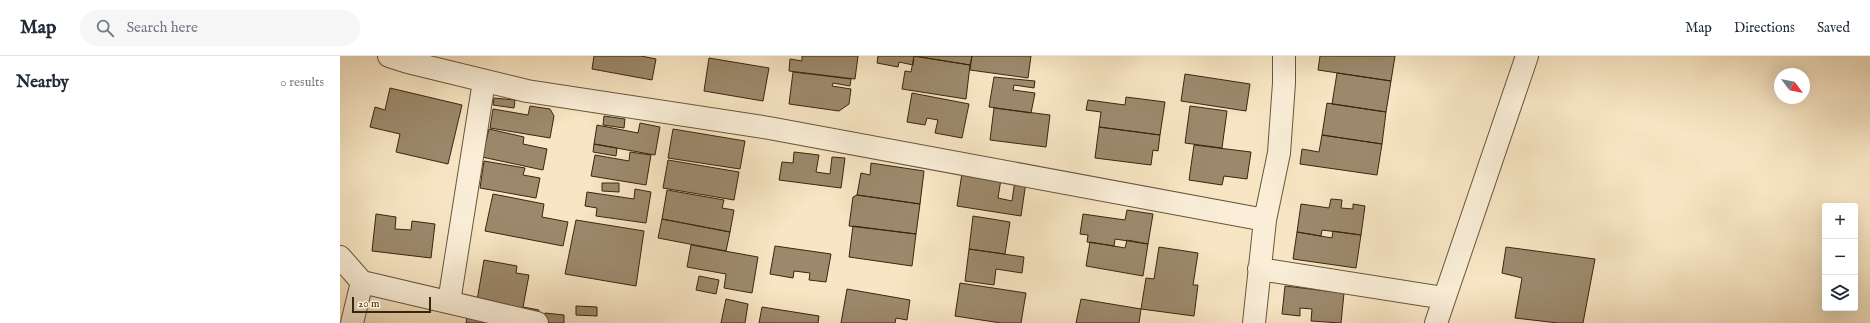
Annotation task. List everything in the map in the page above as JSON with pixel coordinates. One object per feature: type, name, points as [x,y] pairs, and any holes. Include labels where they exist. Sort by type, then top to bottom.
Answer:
[{"type":"street","points":[[389,56],[527,91],[769,128],[1264,220]]},
{"type":"street","points":[[1254,323],[1264,220],[1279,153],[1284,83],[1284,56]]},
{"type":"street","points":[[1436,323],[1527,56]]},
{"type":"street","points":[[449,302],[484,81]]},
{"type":"street","points":[[340,257],[362,282],[537,323]]},
{"type":"street","points":[[1259,269],[1444,298]]},
{"type":"street","points":[[352,323],[362,282]]},
{"type":"building","points":[[594,56],[641,56],[656,59],[652,80],[592,69]]},
{"type":"building","points":[[802,56],[858,56],[855,79],[789,71],[790,59],[802,61]]},
{"type":"building","points":[[878,56],[914,56],[913,65],[899,62],[898,67],[877,63]]},
{"type":"building","points":[[914,56],[972,56],[970,65]]},
{"type":"building","points":[[914,56],[970,65],[966,99],[902,89],[905,71],[911,72]]},
{"type":"building","points":[[972,56],[1031,56],[1028,78],[970,70]]},
{"type":"building","points":[[1320,56],[1395,56],[1391,81],[1318,70]]},
{"type":"building","points":[[709,58],[769,68],[763,101],[704,91]]},
{"type":"building","points":[[793,72],[851,79],[850,86],[833,83],[832,86],[851,89],[849,104],[839,111],[789,104]]},
{"type":"building","points":[[1337,73],[1391,81],[1386,112],[1332,104]]},
{"type":"building","points":[[1185,74],[1250,84],[1246,111],[1181,101]]},
{"type":"building","points":[[994,77],[1035,81],[1034,88],[1014,85],[1013,90],[1035,93],[1031,113],[989,107]]},
{"type":"building","points":[[390,88],[462,105],[448,164],[396,152],[400,134],[370,127],[375,107],[385,110]]},
{"type":"building","points":[[912,93],[969,104],[962,138],[935,133],[938,120],[927,118],[925,125],[907,122]]},
{"type":"building","points":[[1126,97],[1165,102],[1160,135],[1099,127],[1101,112],[1086,110],[1088,100],[1125,105]]},
{"type":"building","points":[[494,98],[515,100],[514,108],[493,105]]},
{"type":"building","points":[[1327,103],[1386,112],[1382,144],[1322,135]]},
{"type":"building","points":[[530,106],[550,109],[554,116],[550,138],[490,128],[493,109],[528,115]]},
{"type":"building","points":[[1190,106],[1227,111],[1222,148],[1185,143]]},
{"type":"building","points":[[994,108],[1050,115],[1046,147],[990,140]]},
{"type":"building","points":[[604,116],[625,119],[624,128],[603,125]]},
{"type":"building","points":[[640,123],[660,127],[655,155],[594,144],[597,125],[638,133]]},
{"type":"building","points":[[1099,127],[1160,135],[1158,151],[1153,150],[1151,165],[1095,158]]},
{"type":"building","points":[[489,129],[524,137],[523,144],[547,149],[543,170],[482,157]]},
{"type":"building","points":[[673,129],[745,141],[740,169],[668,158]]},
{"type":"building","points":[[1322,135],[1382,144],[1377,175],[1300,164],[1302,149],[1319,152]]},
{"type":"building","points":[[594,144],[617,148],[616,156],[593,152]]},
{"type":"building","points":[[1194,145],[1251,152],[1247,179],[1224,176],[1222,185],[1189,180]]},
{"type":"building","points":[[630,152],[651,155],[646,185],[591,176],[595,155],[629,161]]},
{"type":"building","points":[[794,152],[819,155],[816,172],[830,174],[832,157],[845,158],[841,188],[779,180],[782,162],[793,163]]},
{"type":"building","points":[[668,160],[739,172],[734,200],[663,188]]},
{"type":"building","points":[[484,161],[525,168],[523,175],[540,178],[536,198],[480,188]]},
{"type":"building","points":[[871,163],[924,171],[920,204],[857,195],[861,173],[870,175]]},
{"type":"building","points":[[962,173],[1001,179],[998,198],[1012,201],[1015,180],[1026,182],[1021,216],[957,206]]},
{"type":"building","points":[[602,183],[619,183],[619,192],[602,191]]},
{"type":"building","points":[[635,189],[651,192],[646,223],[596,216],[597,208],[585,206],[587,192],[634,199]]},
{"type":"building","points":[[667,190],[724,200],[722,208],[734,210],[730,232],[662,219]]},
{"type":"building","points":[[493,194],[544,204],[542,217],[568,222],[563,246],[485,231]]},
{"type":"building","points":[[857,195],[920,204],[916,234],[849,226],[853,197]]},
{"type":"building","points":[[1331,199],[1342,200],[1341,208],[1353,209],[1353,204],[1365,206],[1361,235],[1322,230],[1321,236],[1297,232],[1301,204],[1329,208]]},
{"type":"building","points":[[1127,210],[1153,214],[1148,244],[1115,239],[1114,246],[1087,242],[1088,235],[1080,234],[1083,214],[1125,220]]},
{"type":"building","points":[[376,214],[396,217],[395,229],[411,230],[412,221],[435,224],[431,258],[372,251]]},
{"type":"building","points":[[973,216],[1010,222],[1005,254],[969,249]]},
{"type":"building","points":[[662,219],[730,232],[726,251],[658,238]]},
{"type":"building","points":[[576,220],[644,231],[636,286],[565,274]]},
{"type":"building","points":[[853,226],[916,234],[912,266],[849,257]]},
{"type":"building","points":[[1333,231],[1361,235],[1356,268],[1293,259],[1297,232],[1332,238]]},
{"type":"building","points":[[1127,240],[1148,244],[1143,276],[1086,266],[1090,242],[1125,248]]},
{"type":"building","points":[[691,245],[758,257],[752,293],[724,288],[726,274],[687,267]]},
{"type":"building","points":[[775,246],[831,254],[826,282],[809,280],[810,273],[794,271],[793,278],[770,274]]},
{"type":"building","points":[[1159,247],[1198,253],[1193,285],[1198,285],[1194,316],[1141,309],[1146,278],[1154,279]]},
{"type":"building","points":[[1506,247],[1595,259],[1583,323],[1558,323],[1515,318],[1522,278],[1502,273]]},
{"type":"building","points":[[969,249],[1024,257],[1022,273],[996,269],[994,285],[965,281]]},
{"type":"building","points":[[484,260],[517,266],[516,273],[529,275],[523,307],[539,310],[536,323],[466,323],[468,311],[475,312]]},
{"type":"building","points":[[699,276],[719,280],[716,294],[696,290]]},
{"type":"building","points":[[960,283],[1026,293],[1021,323],[1001,323],[955,316]]},
{"type":"building","points":[[1285,286],[1344,293],[1341,323],[1311,321],[1312,309],[1300,308],[1300,316],[1282,314]]},
{"type":"building","points":[[847,289],[910,300],[907,320],[896,318],[895,323],[841,323]]},
{"type":"building","points":[[726,299],[748,304],[745,323],[721,323]]},
{"type":"building","points":[[1081,299],[1141,309],[1139,323],[1076,323]]},
{"type":"building","points":[[576,306],[597,307],[597,316],[576,315]]},
{"type":"building","points":[[762,307],[819,316],[818,323],[759,323]]},
{"type":"building","points":[[545,313],[564,315],[564,323],[544,323]]}]
